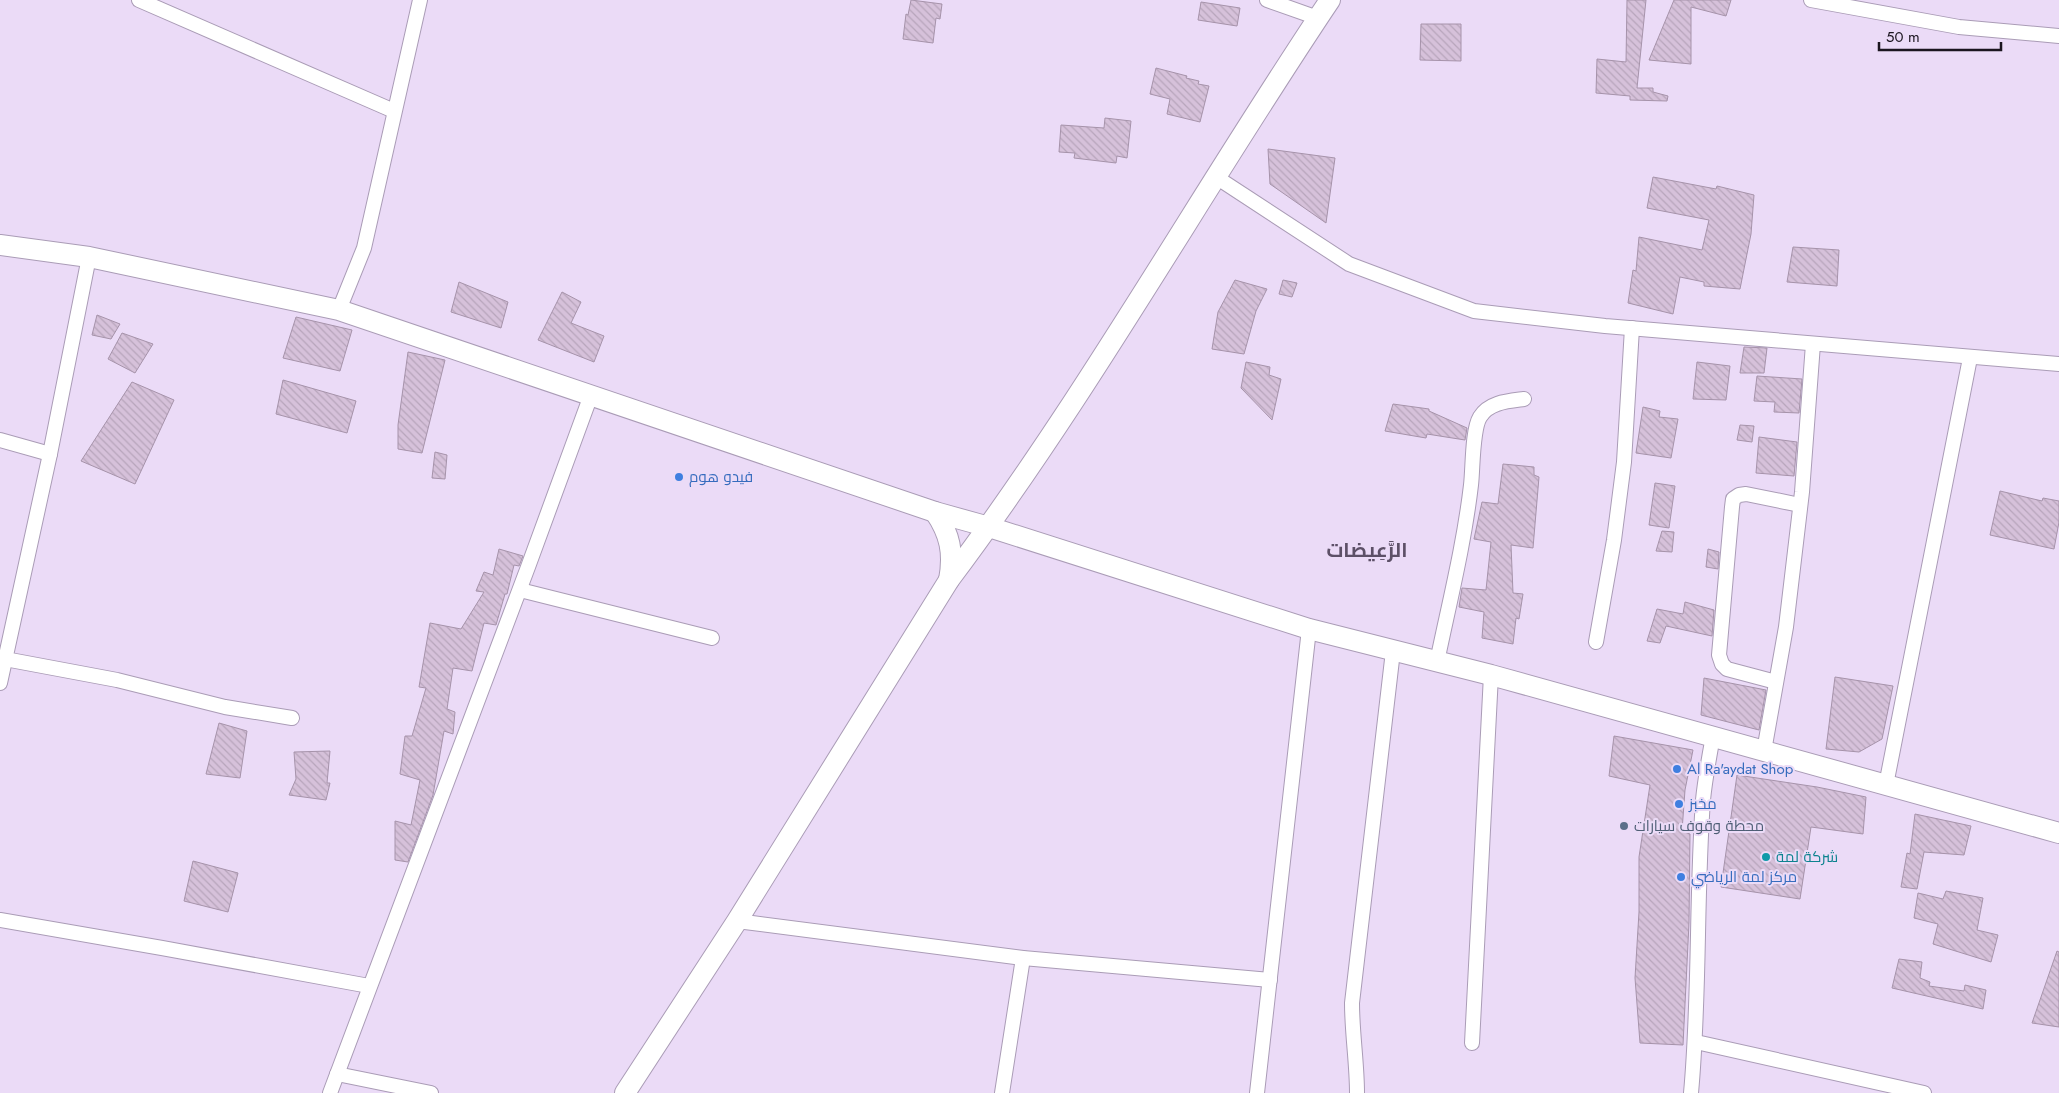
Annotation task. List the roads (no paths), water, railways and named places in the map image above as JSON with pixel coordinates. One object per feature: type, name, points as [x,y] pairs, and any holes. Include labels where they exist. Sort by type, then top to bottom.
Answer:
[{"type":"street","points":[[139,0],[394,111]]},
{"type":"street","points":[[339,310],[364,248],[420,0]]},
{"type":"street","points":[[1267,0],[1318,18]]},
{"type":"street","points":[[625,1093],[737,921],[949,580],[989,527],[1330,0]]},
{"type":"street","points":[[1811,0],[1859,5],[1959,27],[2059,36]]},
{"type":"street","points":[[1216,177],[1348,264],[1474,311],[1632,328],[2059,364]]},
{"type":"street","points":[[0,245],[89,257],[339,310],[935,512],[989,527],[1309,629],[1491,675],[2059,833]]},
{"type":"street","points":[[0,683],[50,454],[89,257]]},
{"type":"street","points":[[1596,642],[1614,540],[1624,462],[1632,328]]},
{"type":"street","points":[[1764,751],[1786,627],[1800,505],[1813,344]]},
{"type":"street","points":[[1886,785],[1970,358]]},
{"type":"street","points":[[330,1093],[520,590],[591,395]]},
{"type":"street","points":[[1437,662],[1471,486],[1479,418],[1499,403],[1524,399]]},
{"type":"street","points":[[0,440],[50,454]]},
{"type":"street","points":[[1776,682],[1727,669],[1722,664],[1719,655],[1733,499],[1739,494],[1746,494],[1800,505]]},
{"type":"street","points":[[935,512],[944,525],[950,544],[949,580]]},
{"type":"street","points":[[520,590],[712,638]]},
{"type":"street","points":[[1257,1093],[1309,629]]},
{"type":"street","points":[[1357,1093],[1357,1060],[1352,1029],[1352,1003],[1393,651]]},
{"type":"street","points":[[5,658],[117,680],[225,707],[292,718]]},
{"type":"street","points":[[1472,1044],[1491,675]]},
{"type":"street","points":[[1691,1093],[1696,1042],[1703,799],[1712,736]]},
{"type":"street","points":[[0,920],[369,986]]},
{"type":"street","points":[[737,921],[1023,958],[1270,980]]},
{"type":"street","points":[[1002,1093],[1023,958]]},
{"type":"street","points":[[1696,1042],[1924,1093]]},
{"type":"street","points":[[337,1074],[431,1093]]},
{"type":"place","name":"فيدو هوم","points":[[679,477]]},
{"type":"place","name":"Al Ra'aydat Shop","points":[[1677,769]]},
{"type":"place","name":"مخبز","points":[[1679,804]]},
{"type":"place","name":"محطة وقوف سيارات","points":[[1624,826]]},
{"type":"place","name":"شركة لمة","points":[[1766,857]]},
{"type":"place","name":"مركز لمة الرياضي","points":[[1681,877]]},
{"type":"district","name":"الرَّعِيضات","points":[[1367,550]]}]
